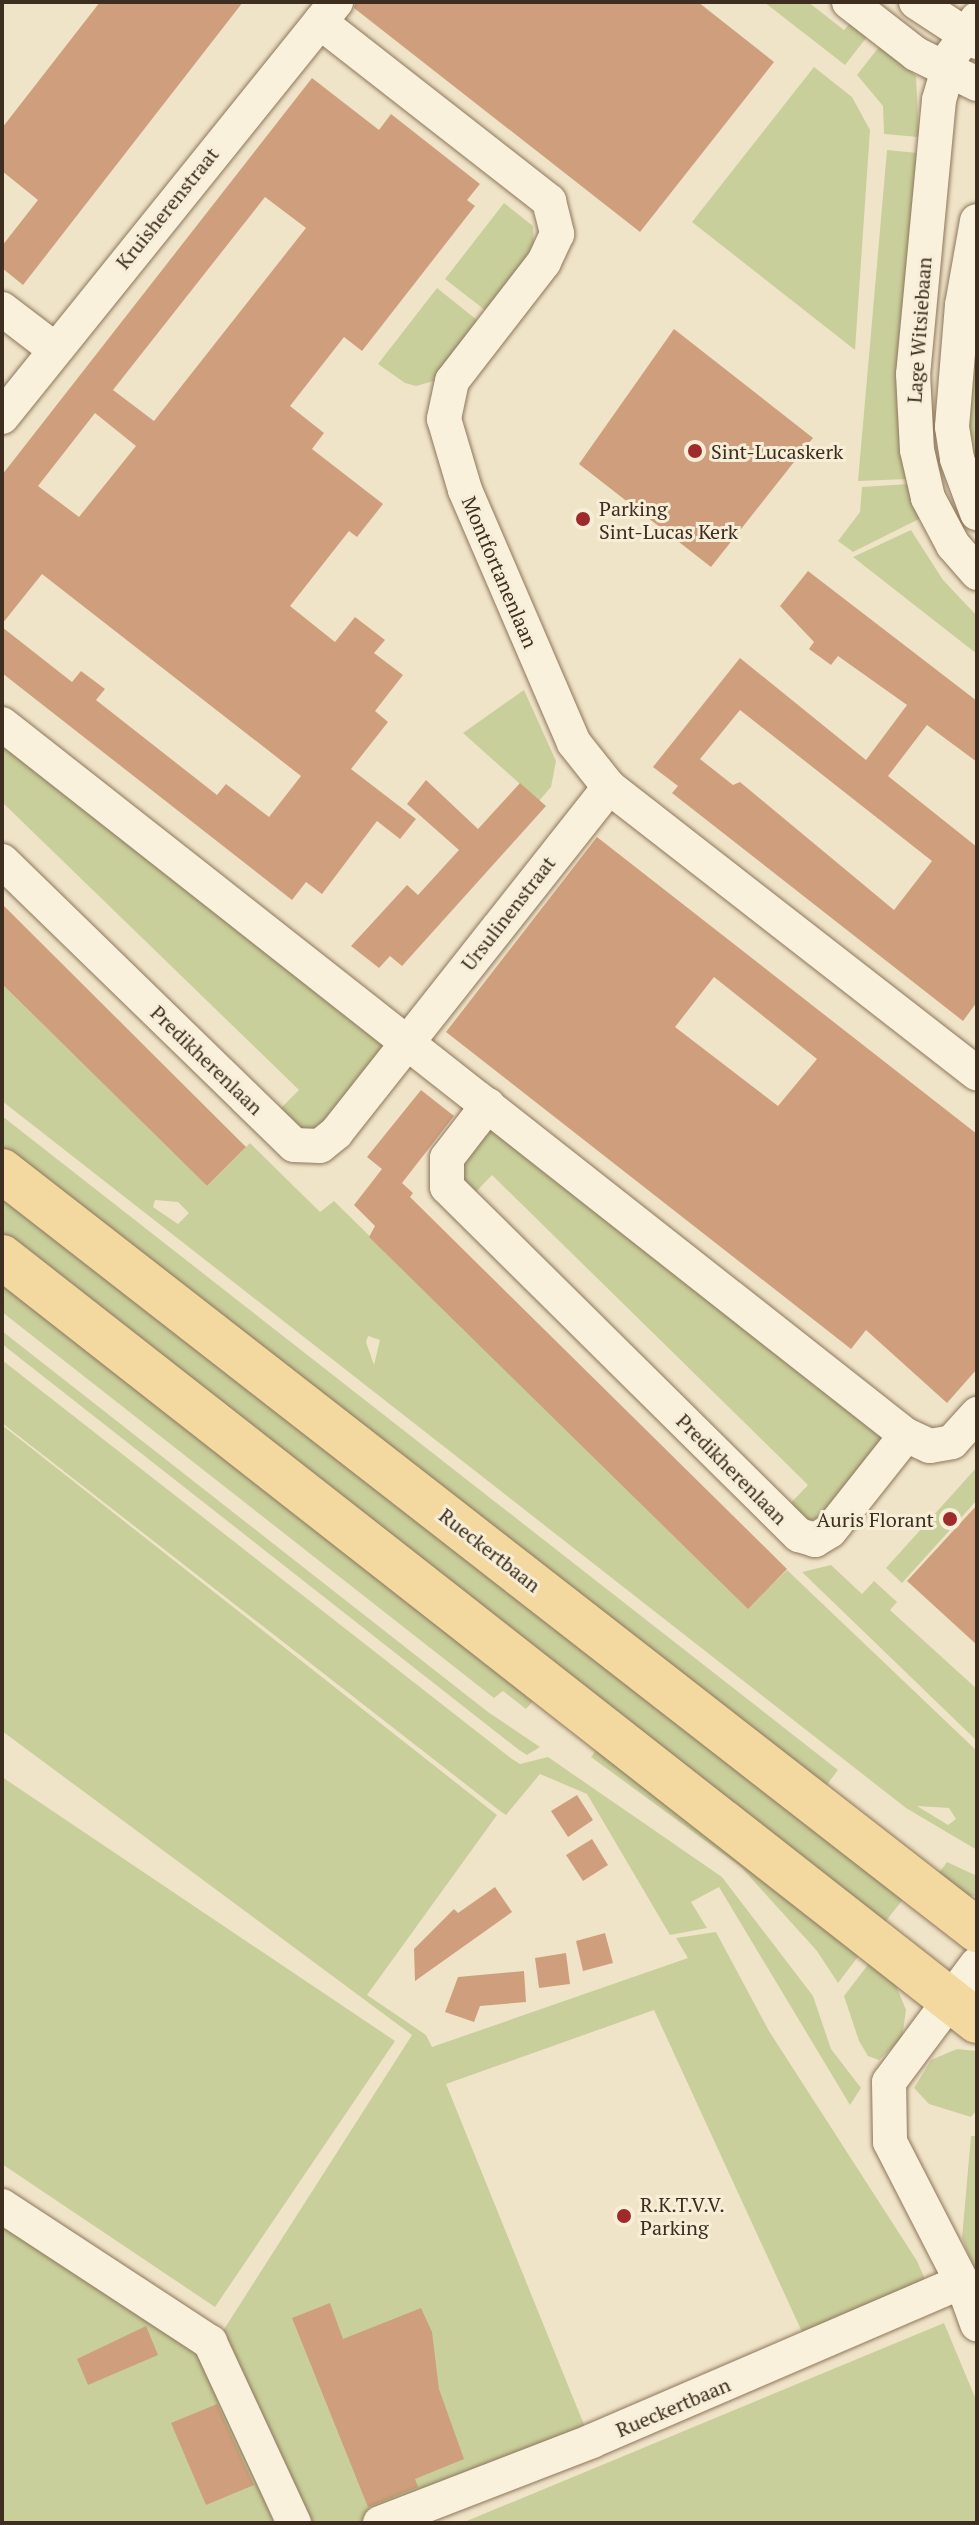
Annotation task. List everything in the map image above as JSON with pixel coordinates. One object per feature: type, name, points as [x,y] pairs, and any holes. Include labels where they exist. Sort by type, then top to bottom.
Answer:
[{"type":"main road","name":"Rueckertbaan","points":[[2,1171],[977,1930]]},
{"type":"main road","points":[[2,1257],[963,2010]]},
{"type":"street","points":[[849,2],[945,72],[977,84]]},
{"type":"street","points":[[916,2],[973,32]]},
{"type":"street","name":"Kruisherenstraat","points":[[2,417],[53,348],[328,12]]},
{"type":"street","name":"Montfortanenlaan","points":[[328,12],[549,201],[557,234],[544,262],[452,381],[444,419],[465,490],[574,743],[609,787],[977,1073]]},
{"type":"street","name":"Lage Witsiebaan","points":[[973,32],[945,72],[931,179],[914,418],[935,516],[977,573]]},
{"type":"street","name":"Lage Witsiebaan","points":[[977,221],[962,305],[952,427],[957,459],[977,513]]},
{"type":"street","points":[[2,309],[53,348]]},
{"type":"street","points":[[2,724],[906,1435],[930,1446],[952,1442],[977,1414]]},
{"type":"street","name":"Ursulinenstraat","points":[[408,1041],[609,787]]},
{"type":"street","name":"Predikherenlaan","points":[[2,861],[294,1145],[320,1146],[336,1133],[408,1041]]},
{"type":"street","name":"Predikherenlaan","points":[[488,1105],[447,1158],[447,1187],[799,1535],[815,1540],[830,1531],[906,1435]]},
{"type":"street","points":[[977,1964],[963,2010],[889,2082],[890,2142],[962,2282],[977,2324]]},
{"type":"street","points":[[2,2206],[210,2342],[294,2523]]},
{"type":"street","name":"Rueckertbaan","points":[[380,2523],[592,2441],[962,2282]]},
{"type":"green space","points":[[764,2],[808,2],[844,30],[853,20],[870,33],[845,65]]},
{"type":"green space","points":[[882,43],[916,76],[919,137],[884,134],[883,106],[857,75]]},
{"type":"green space","points":[[814,67],[852,97],[870,130],[855,350],[692,222]]},
{"type":"green space","points":[[887,150],[918,153],[897,405],[907,479],[858,481]]},
{"type":"green space","points":[[504,203],[533,226],[534,245],[490,314],[445,279]]},
{"type":"green space","points":[[437,288],[482,324],[437,380],[416,386],[405,383],[378,364]]},
{"type":"green space","points":[[977,308],[977,475],[968,432]]},
{"type":"green space","points":[[909,484],[921,518],[853,552],[838,541],[860,512],[862,487]]},
{"type":"green space","points":[[911,530],[943,580],[977,616],[977,654],[853,557]]},
{"type":"green space","points":[[524,690],[556,761],[551,787],[539,801],[463,733]]},
{"type":"green space","points":[[2,740],[383,1039],[384,1048],[324,1126],[312,1134],[274,1115],[299,1090],[2,802]]},
{"type":"green space","points":[[2,984],[207,1186],[250,1143],[320,1212],[334,1201],[748,1608],[787,1570],[977,1751],[977,1850],[906,1808],[2,1101]],"holes":[[[155,1200],[178,1202],[189,1213],[178,1224],[153,1207]],[[368,1336],[380,1340],[374,1365],[366,1342]],[[917,1806],[949,1808],[956,1819],[948,1825]]]},
{"type":"green space","points":[[2,1116],[838,1770],[823,1790],[2,1147]]},
{"type":"green space","points":[[492,1127],[884,1438],[822,1516],[809,1521],[785,1509],[808,1485],[492,1175],[469,1199],[457,1172]]},
{"type":"green space","points":[[2,1191],[904,1898],[882,1926],[2,1237]]},
{"type":"green space","points":[[2,1283],[534,1700],[526,1709],[503,1691],[494,1698],[2,1312]]},
{"type":"green space","points":[[2,1331],[488,1712],[540,1747],[527,1755],[519,1750],[2,1344]]},
{"type":"green space","points":[[2,1360],[512,1759],[520,1764],[548,1757],[722,1877],[813,1996],[831,2049],[861,2088],[850,2105],[719,1887],[691,1902],[707,1928],[670,1935],[587,1794],[540,1774],[506,1815],[500,1811],[2,1423]]},
{"type":"green space","points":[[2,1425],[497,1815],[367,1995],[426,2035],[432,2047],[688,1958],[676,1938],[716,1932],[769,2031],[917,2261],[931,2293],[809,2347],[654,2010],[446,2084],[591,2442],[383,2523],[298,2523],[221,2334],[412,2035],[2,1731]]},
{"type":"green space","points":[[977,1467],[977,1500],[902,1583],[886,1568]]},
{"type":"green space","points":[[831,1565],[862,1594],[874,1581],[897,1602],[890,1610],[977,1689],[977,1741],[802,1572]]},
{"type":"green space","points":[[597,1749],[860,1954],[838,1983],[817,1951],[741,1867],[591,1757]]},
{"type":"green space","points":[[2,1777],[395,2041],[215,2307],[2,2164]]},
{"type":"green space","points":[[947,1862],[977,1876],[977,1896],[962,1895],[935,1878]]},
{"type":"green space","points":[[870,1962],[895,1983],[906,2010],[902,2038],[879,2060],[868,2056],[859,2041],[844,1996]]},
{"type":"green space","points":[[957,2049],[977,2051],[977,2110],[971,2117],[929,2104],[914,2088],[931,2060]]},
{"type":"green space","points":[[971,2136],[977,2136],[977,2276],[962,2238]]},
{"type":"green space","points":[[2,2220],[203,2349],[274,2523],[2,2523]]},
{"type":"green space","points":[[944,2323],[977,2402],[977,2523],[462,2523]]},
{"type":"building","points":[[100,2],[243,2],[23,285],[2,268],[2,246],[38,200],[2,171],[2,128]]},
{"type":"building","points":[[356,2],[698,2],[774,62],[640,232],[354,8]]},
{"type":"building","points":[[312,78],[379,130],[391,114],[480,184],[467,200],[475,206],[362,351],[344,337],[290,406],[324,433],[312,449],[383,504],[357,537],[349,531],[290,606],[335,642],[355,617],[385,640],[374,653],[403,675],[375,711],[388,722],[351,769],[416,819],[400,839],[377,821],[322,894],[306,882],[292,900],[2,673],[2,627],[72,682],[81,671],[105,689],[96,700],[217,795],[226,784],[269,817],[301,776],[42,574],[2,624],[2,475]],"holes":[[[265,197],[306,228],[154,421],[113,390]],[[95,413],[136,446],[79,517],[38,486]]]},
{"type":"building","name":"Sint-Lucaskerk","points":[[674,329],[813,438],[711,567],[579,464]]},
{"type":"building","points":[[808,571],[977,701],[977,762],[927,725],[888,776],[977,847],[977,1002],[963,1021],[672,793],[678,786],[653,767],[740,658],[866,760],[907,705],[838,656],[831,665],[809,649],[814,642],[780,606]],"holes":[[[740,710],[932,861],[894,910],[740,782],[733,785],[700,759]]]},
{"type":"building","points":[[426,780],[478,829],[520,783],[546,806],[402,966],[390,956],[379,968],[351,946],[407,885],[418,895],[459,850],[407,804]]},
{"type":"building","points":[[597,837],[977,1134],[977,1369],[947,1403],[866,1330],[851,1349],[446,1032]],"holes":[[[714,977],[817,1059],[778,1106],[675,1027]]]},
{"type":"building","points":[[2,904],[246,1147],[207,1186],[2,984]]},
{"type":"building","points":[[421,1090],[454,1116],[402,1183],[413,1193],[410,1197],[787,1569],[748,1609],[369,1237],[375,1226],[354,1205],[382,1169],[367,1157]]},
{"type":"building","points":[[977,1505],[977,1645],[907,1581]]},
{"type":"building","points":[[577,1795],[593,1820],[568,1837],[551,1811]]},
{"type":"building","points":[[592,1839],[608,1865],[583,1881],[566,1855]]},
{"type":"building","points":[[495,1887],[512,1912],[415,1981],[414,1949],[454,1909],[458,1913]]},
{"type":"building","points":[[605,1933],[613,1963],[583,1971],[576,1941]]},
{"type":"building","points":[[566,1953],[570,1984],[539,1988],[535,1958]]},
{"type":"building","points":[[524,1971],[526,2002],[480,2006],[474,2022],[445,2012],[458,1977]]},
{"type":"building","points":[[330,2303],[343,2339],[421,2308],[432,2332],[439,2389],[464,2459],[415,2479],[418,2487],[368,2507],[292,2318]]},
{"type":"building","points":[[146,2326],[158,2355],[88,2385],[77,2359]]},
{"type":"building","points":[[217,2404],[254,2485],[206,2505],[171,2423]]},
{"type":"place","name":"Sint-Lucaskerk","points":[[695,451]]},
{"type":"place","name":"Parking Sint-Lucas Kerk","points":[[583,519]]},
{"type":"place","name":"Auris Florant","points":[[950,1519]]},
{"type":"place","name":"R.K.T.V.V. Parking","points":[[624,2216]]}]
